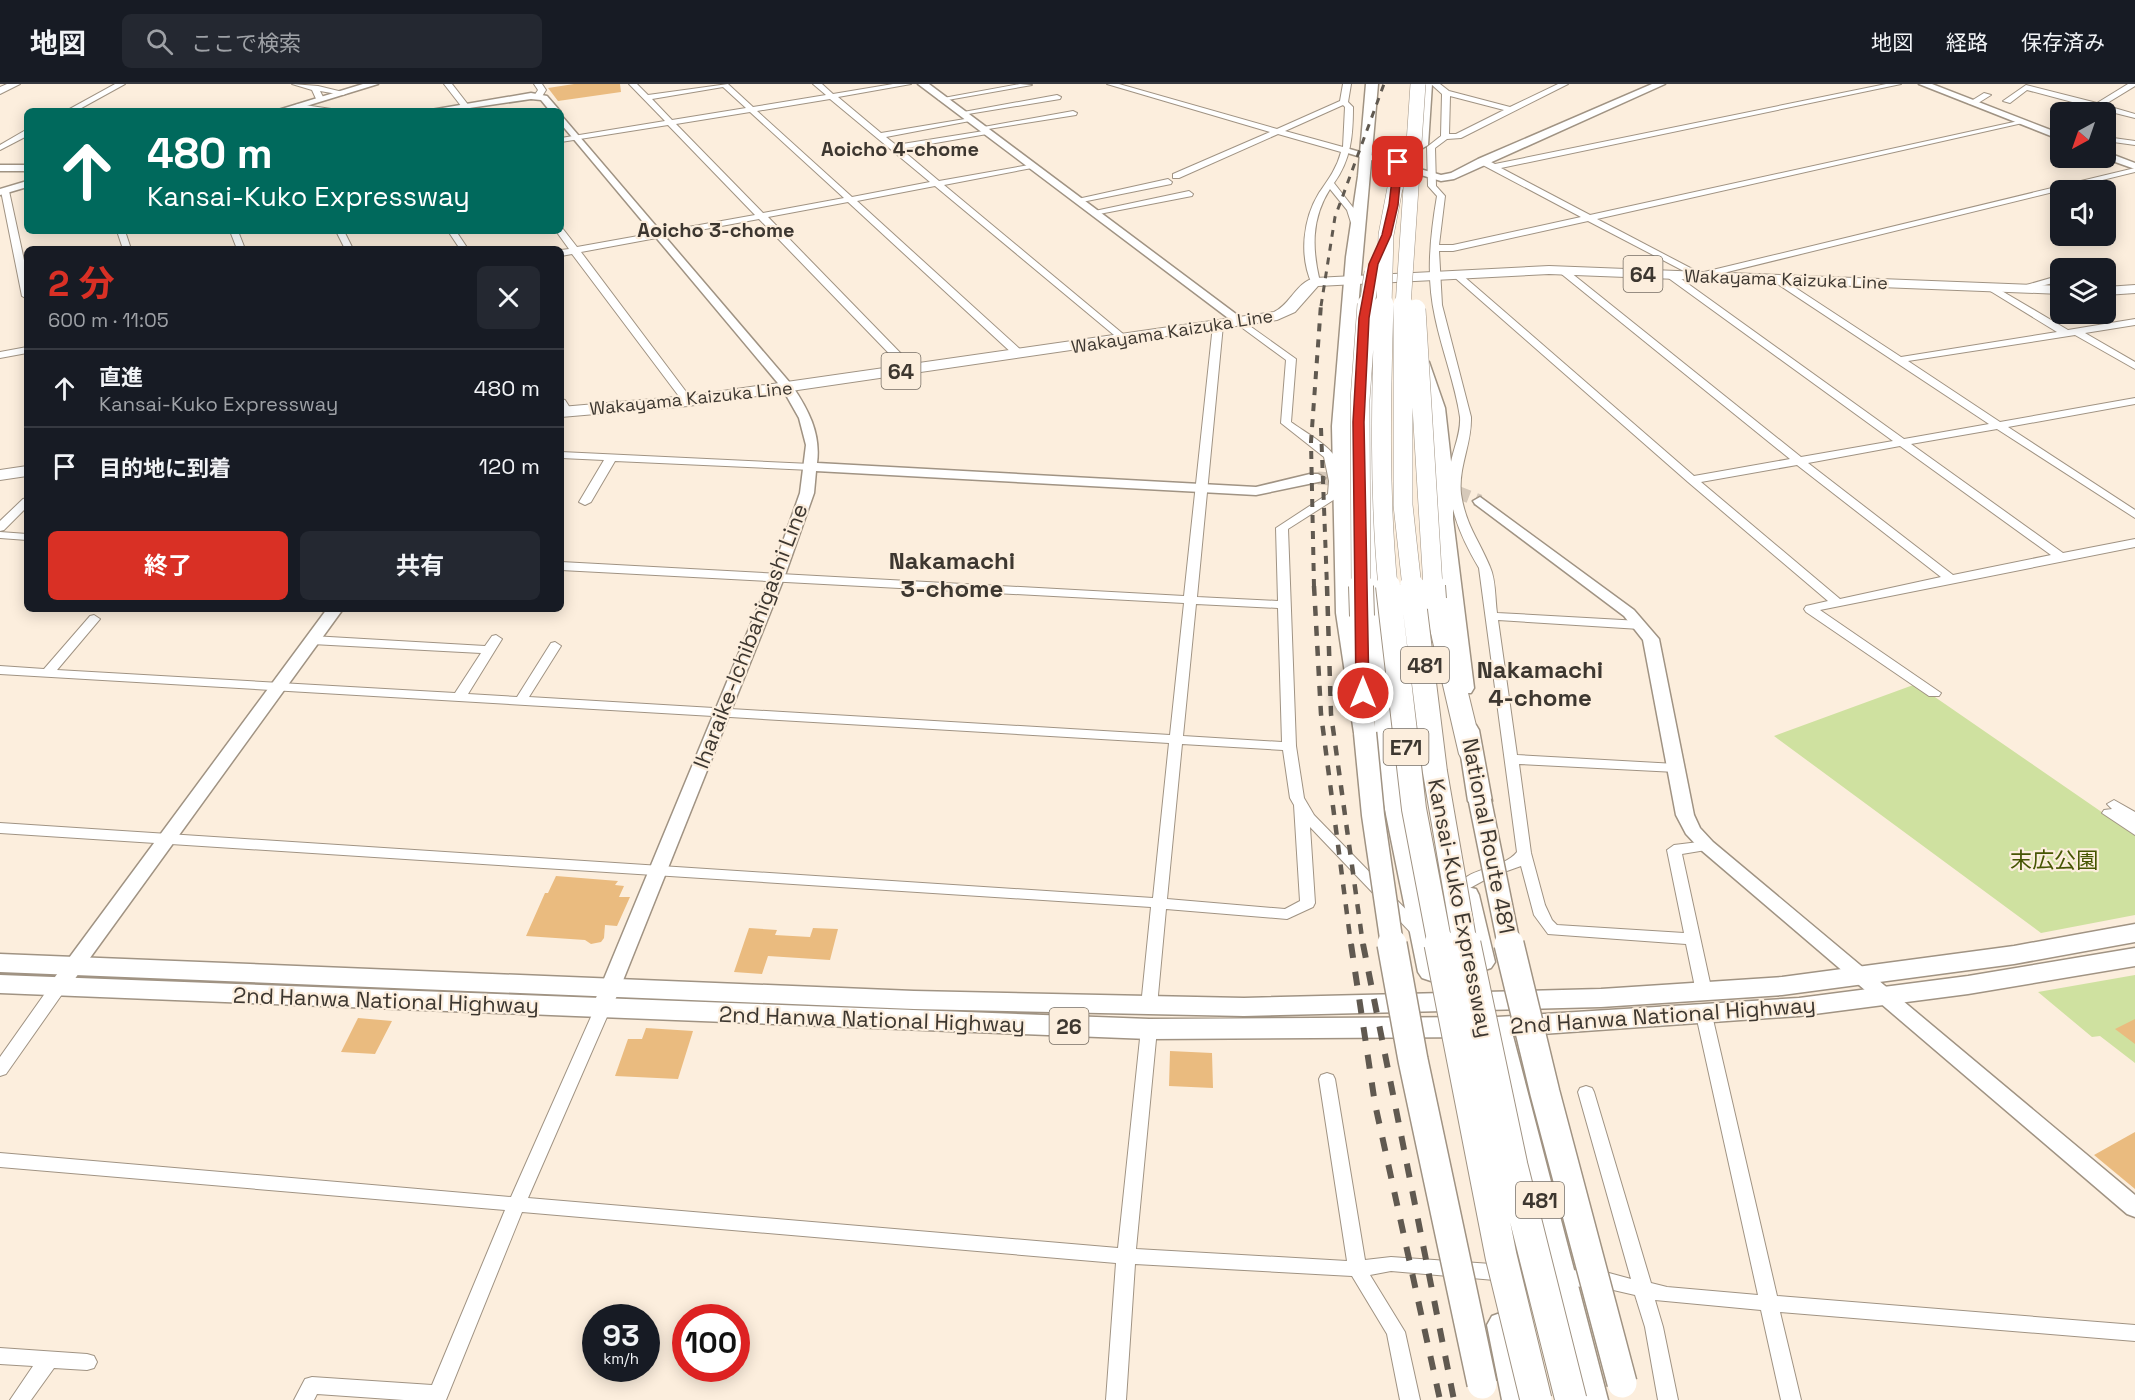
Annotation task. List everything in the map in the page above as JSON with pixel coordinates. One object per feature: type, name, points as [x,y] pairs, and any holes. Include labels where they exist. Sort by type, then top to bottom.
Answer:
[{"type":"highway","name":"481","points":[[1372,84],[1341,403],[1343,569],[1346,613],[1364,723],[1370,798],[1397,970],[1484,1392]]},
{"type":"highway","name":"Kansai-Kuko Expressway","points":[[1406,84],[1394,205],[1401,359],[1403,510],[1426,713],[1446,840],[1483,1027],[1532,1253],[1571,1400]]},
{"type":"highway","name":"Kansai-Kuko Expressway","points":[[1418,84],[1396,237],[1380,421],[1383,536],[1414,809],[1501,1256],[1536,1400]]},
{"type":"highway","name":"National Route 481","points":[[1426,84],[1425,174],[1410,277],[1409,324],[1436,408],[1444,479],[1443,519],[1471,754],[1515,968],[1558,1147],[1624,1391]]},
{"type":"highway","points":[[1364,723],[1358,422],[1363,339],[1374,264],[1396,237],[1417,276],[1416,314],[1434,599],[1430,704]]},
{"type":"highway","name":"481","points":[[1409,324],[1407,402],[1409,465],[1418,607],[1447,817],[1494,1014],[1592,1400]]},
{"type":"highway","name":"481","points":[[1348,329],[1366,380],[1371,406],[1378,631],[1392,785],[1518,1400]]},
{"type":"highway","points":[[1434,599],[1471,754]]},
{"type":"highway","points":[[1362,616],[1385,715]]},
{"type":"highway","name":"2nd Hanwa National Highway","points":[[1704,1004],[1782,987],[2014,956],[2135,933]]},
{"type":"highway","name":"2nd Hanwa National Highway","points":[[0,984],[67,977],[1149,1018],[1494,1014],[1886,997],[2072,969],[2135,957]]},
{"type":"highway","name":"2nd Hanwa National Highway","points":[[0,963],[67,977]]},
{"type":"main road","points":[[0,91],[15,84]]},
{"type":"main road","name":"Wakayama Kaizuka Line","points":[[564,408],[688,401],[1240,322],[1285,313],[1295,305],[1309,285],[1315,282],[1562,270],[2050,289]]},
{"type":"main road","points":[[2116,291],[2132,290]]},
{"type":"main road","points":[[0,475],[24,471]]},
{"type":"street","points":[[76,108],[121,84]]},
{"type":"street","points":[[296,84],[343,93]]},
{"type":"street","points":[[291,108],[373,84]]},
{"type":"street","points":[[448,84],[467,108],[538,96],[544,98],[552,108]]},
{"type":"street","points":[[538,84],[542,90],[538,96]]},
{"type":"street","points":[[633,84],[911,370]]},
{"type":"street","points":[[817,84],[1123,338]]},
{"type":"street","points":[[564,139],[907,84]]},
{"type":"street","points":[[926,84],[942,99],[1291,359],[1286,423],[1329,456],[1335,492],[1331,499],[1297,516],[1282,528],[1289,746],[1297,798],[1309,818],[1424,936]]},
{"type":"street","points":[[1111,84],[1441,178],[1454,176],[1482,160],[1660,84]]},
{"type":"street","points":[[1344,102],[1347,84]]},
{"type":"street","points":[[1435,84],[1446,93],[1512,110]]},
{"type":"street","points":[[1564,84],[1458,136],[1445,137],[1431,147],[1425,174],[1441,196],[1436,248],[1437,304],[1464,407],[1467,433],[1456,465],[1458,507],[1472,547],[1485,568],[1524,853],[1531,867],[1543,923],[1553,930],[1690,939]]},
{"type":"street","points":[[1494,167],[1897,84]]},
{"type":"street","points":[[1924,84],[2050,133]]},
{"type":"street","points":[[2106,102],[2133,84]]},
{"type":"street","points":[[646,98],[725,85],[1018,353]]},
{"type":"street","points":[[942,99],[1028,85]]},
{"type":"street","points":[[319,87],[320,99]]},
{"type":"street","points":[[2007,101],[2026,87],[2072,102]]},
{"type":"street","points":[[1445,137],[1446,93]]},
{"type":"street","points":[[1972,103],[1987,95]]},
{"type":"street","points":[[962,113],[1057,97]]},
{"type":"street","points":[[1176,176],[1344,102]]},
{"type":"street","points":[[1315,282],[1308,231],[1316,202],[1342,170],[1346,151],[1349,107],[1344,102]]},
{"type":"street","points":[[298,106],[311,108]]},
{"type":"street","points":[[894,148],[1072,113]]},
{"type":"street","points":[[2116,113],[2135,116]]},
{"type":"street","points":[[880,136],[971,120]]},
{"type":"street","name":"Iharaike-Ichibahigashi Line","points":[[564,122],[787,387],[800,406],[813,445],[807,494],[777,578],[656,871],[606,999]]},
{"type":"street","points":[[1436,248],[1453,248],[2023,122]]},
{"type":"street","points":[[0,148],[24,136]]},
{"type":"street","points":[[2116,140],[2135,143]]},
{"type":"street","points":[[2116,158],[2135,166]]},
{"type":"street","points":[[1482,160],[1699,276],[2135,170]]},
{"type":"street","points":[[564,252],[1032,166]]},
{"type":"street","points":[[0,168],[24,168]]},
{"type":"street","points":[[1077,200],[1168,182]]},
{"type":"street","points":[[1330,183],[1351,210],[1357,230]]},
{"type":"street","points":[[24,185],[3,192],[17,228],[24,276]]},
{"type":"street","points":[[1094,212],[1189,194]]},
{"type":"street","points":[[562,234],[688,401]]},
{"type":"street","points":[[1562,270],[1798,460],[1952,579]]},
{"type":"street","points":[[1670,275],[2061,557]]},
{"type":"street","points":[[1458,276],[1836,602]]},
{"type":"street","points":[[1776,279],[2135,515]]},
{"type":"street","points":[[2021,288],[2050,281]]},
{"type":"street","points":[[1990,287],[2135,366]]},
{"type":"street","points":[[1409,297],[1436,326],[1453,371]]},
{"type":"street","points":[[1899,360],[2135,322]]},
{"type":"street","points":[[1116,1400],[1126,1256],[1218,325]]},
{"type":"street","points":[[0,355],[24,351]]},
{"type":"street","points":[[1692,480],[2135,401]]},
{"type":"street","points":[[564,456],[1272,491],[1306,478],[1318,478]]},
{"type":"street","points":[[585,502],[611,458]]},
{"type":"street","points":[[1480,501],[1595,586],[1640,625],[1651,639],[1657,659],[1685,815],[1692,830],[1707,846],[2135,1208]]},
{"type":"street","points":[[0,528],[24,504]]},
{"type":"street","points":[[0,535],[24,537]]},
{"type":"street","points":[[1934,693],[1810,609],[2135,543]]},
{"type":"street","points":[[564,566],[1283,606]]},
{"type":"street","points":[[0,1070],[334,612]]},
{"type":"street","points":[[1491,616],[1640,625]]},
{"type":"street","points":[[48,672],[94,619]]},
{"type":"street","points":[[312,640],[492,644],[460,696]]},
{"type":"street","points":[[521,700],[555,646]]},
{"type":"street","points":[[0,670],[1289,746]]},
{"type":"street","points":[[1511,759],[1676,768]]},
{"type":"street","points":[[0,828],[1160,903],[1287,914],[1308,903],[1301,805]]},
{"type":"street","points":[[2135,819],[2112,809],[2135,830]]},
{"type":"street","points":[[1707,846],[1674,850],[1690,939],[1791,1400]]},
{"type":"street","points":[[1465,885],[1485,874],[1515,864],[1524,853]]},
{"type":"street","points":[[304,1400],[312,1385],[437,1397],[517,1203],[606,999]]},
{"type":"street","points":[[1328,1079],[1358,1269],[1396,1332],[1410,1400]]},
{"type":"street","points":[[1586,1092],[1654,1327],[1668,1400]]},
{"type":"street","points":[[0,1160],[1126,1256],[1358,1269],[1392,1264],[1560,1277],[1609,1281],[1667,1295],[2135,1333]]},
{"type":"street","points":[[0,1356],[87,1362]]},
{"type":"street","points":[[20,1400],[49,1360]]},
{"type":"green space","name":"末広公園","points":[[1916,684],[2135,835],[2135,915],[2041,933],[1774,736]]},
{"type":"green space","points":[[2135,975],[2135,1063],[2100,1036],[2092,1037],[2038,992]]},
{"type":"building","points":[[574,84],[620,84],[621,92],[558,101],[548,88]]},
{"type":"building","points":[[556,876],[618,881],[615,885],[624,886],[619,897],[630,897],[617,926],[605,925],[604,938],[601,942],[591,944],[585,940],[526,936],[545,893],[548,893]]},
{"type":"building","points":[[749,928],[777,930],[775,935],[810,937],[813,928],[838,929],[830,960],[768,956],[762,974],[734,972]]},
{"type":"building","points":[[358,1018],[392,1021],[375,1054],[341,1052]]},
{"type":"building","points":[[2135,1019],[2135,1044],[2115,1029]]},
{"type":"building","points":[[646,1028],[693,1031],[678,1079],[615,1076],[628,1039],[642,1039]]},
{"type":"building","points":[[1170,1051],[1212,1053],[1213,1088],[1169,1086]]},
{"type":"building","points":[[2135,1132],[2135,1189],[2094,1155]]},
{"type":"tunnel","points":[[1318,478],[1446,488],[1480,501]]},
{"type":"railway","points":[[1321,306],[1335,217],[1384,84]]},
{"type":"railway","points":[[1314,587],[1311,442],[1321,304]]},
{"type":"railway","points":[[1321,428],[1327,587]]},
{"type":"railway","points":[[1314,586],[1321,714],[1351,945]]},
{"type":"railway","points":[[1327,586],[1331,714],[1363,945]]},
{"type":"railway","points":[[1351,944],[1375,1104],[1440,1400]]},
{"type":"railway","points":[[1363,944],[1454,1400]]},
{"type":"district","name":"Aoicho 4-chome","points":[[900,149]]},
{"type":"district","name":"Aoicho 3-chome","points":[[716,230]]},
{"type":"district","name":"Nakamachi 3-chome","points":[[952,574]]},
{"type":"district","name":"Nakamachi 4-chome","points":[[1540,683]]},
{"type":"route","points":[[1363,693],[1358,422],[1364,318],[1374,264],[1386,235],[1394,205],[1398,162]]}]
